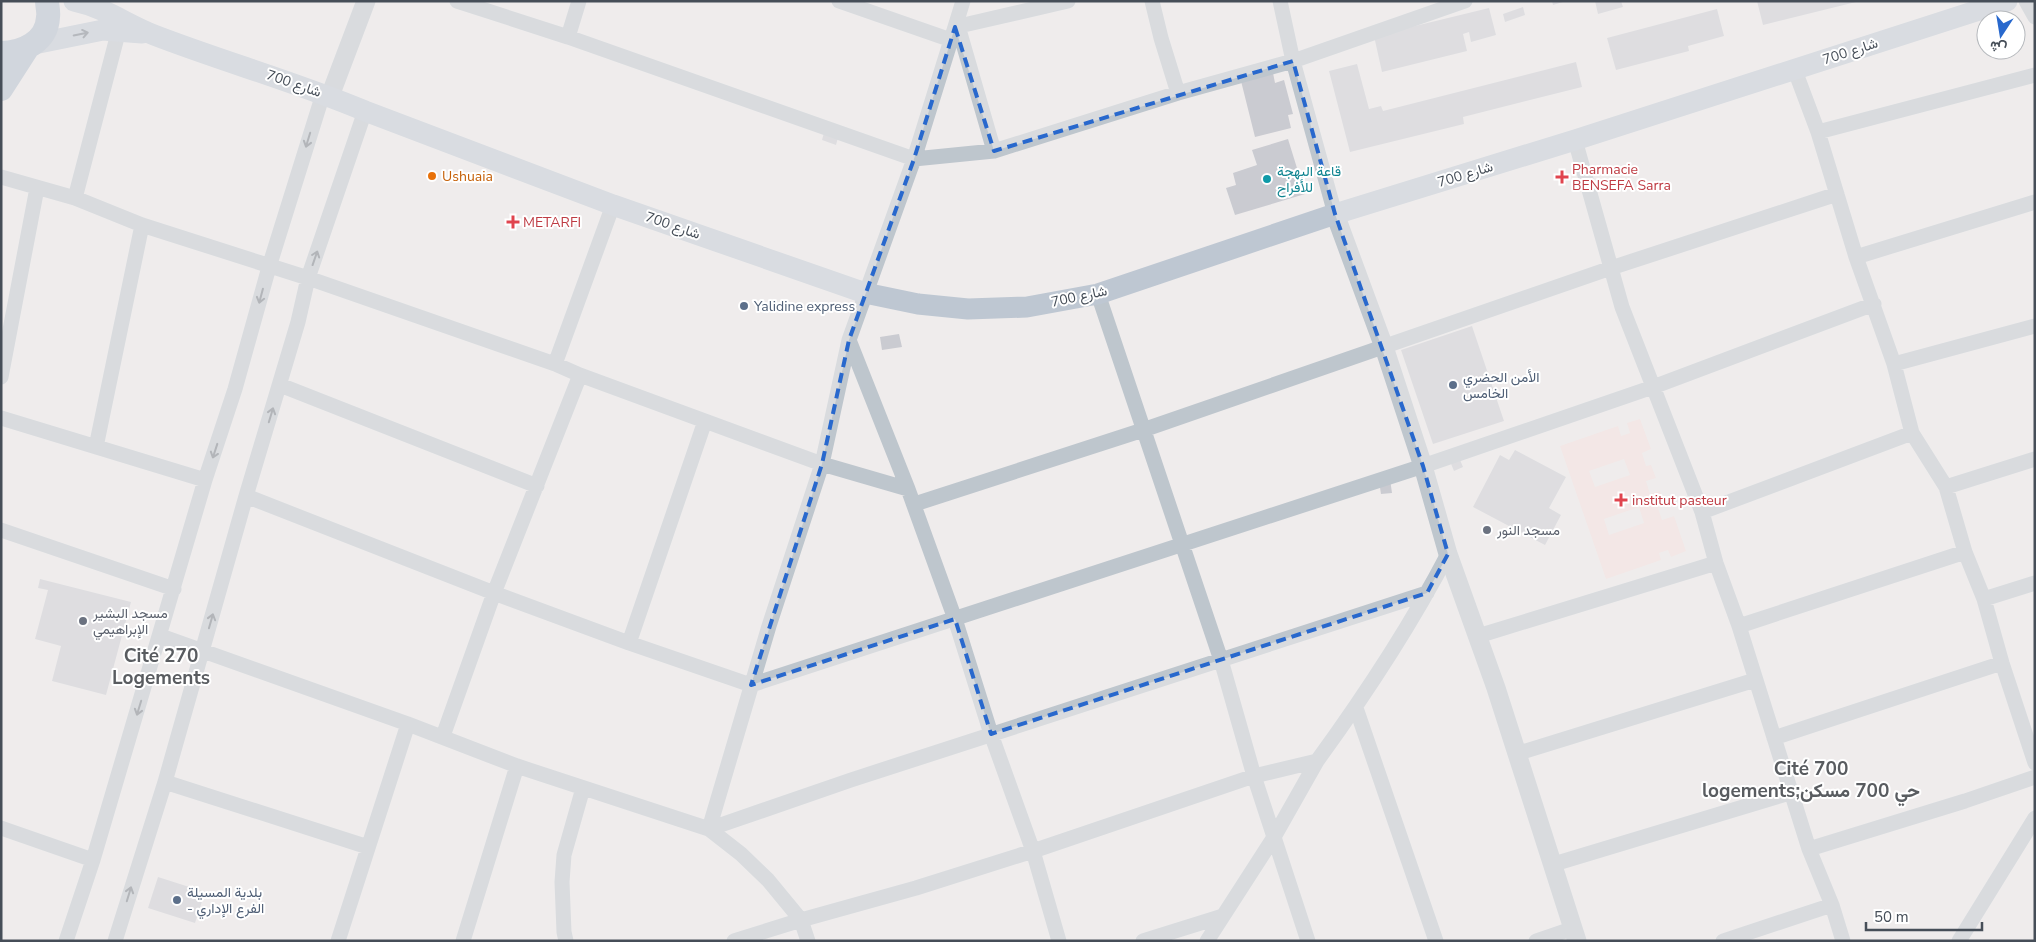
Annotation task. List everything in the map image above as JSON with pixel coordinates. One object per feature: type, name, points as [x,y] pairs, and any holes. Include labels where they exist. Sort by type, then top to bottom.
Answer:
[{"type":"main road","points":[[1,89],[31,46],[43,33],[48,19],[47,1]]},
{"type":"main road","points":[[74,1],[107,11],[120,25]]},
{"type":"main road","name":"شارع 700","points":[[31,46],[120,25],[153,34],[326,95],[613,205],[865,293],[918,304],[968,309],[1028,307],[1098,294],[1335,214],[1575,140],[2007,1]]},
{"type":"main road","points":[[1,52],[15,52],[31,46]]},
{"type":"street","points":[[75,198],[120,25],[103,1]]},
{"type":"street","points":[[66,941],[93,860],[206,480],[235,390],[269,267],[326,95],[366,1]]},
{"type":"street","points":[[457,1],[568,37],[914,159],[994,151],[1178,93],[1292,61],[1465,1]]},
{"type":"street","points":[[568,37],[579,1]]},
{"type":"street","points":[[709,829],[751,685],[822,464],[849,340],[914,159],[963,1]]},
{"type":"street","points":[[843,2],[955,31],[1068,1]]},
{"type":"street","points":[[1152,1],[1178,93]]},
{"type":"street","points":[[1280,1],[1292,61],[1335,214],[1384,348],[1423,466],[1448,554],[1478,636],[1554,864],[1575,934],[1536,941]]},
{"type":"street","points":[[2026,1],[2035,17]]},
{"type":"street","points":[[955,31],[994,151]]},
{"type":"street","points":[[1794,68],[1818,132],[1856,257],[1894,364],[1912,433],[1946,487],[1966,552],[1984,599],[2002,663],[2035,763]]},
{"type":"street","points":[[1818,132],[2035,74]]},
{"type":"street","points":[[114,941],[165,782],[246,496],[298,322],[308,278],[365,111]]},
{"type":"street","points":[[1575,140],[1622,307],[1702,512],[1716,563],[1740,626],[1755,680],[1793,792],[1809,848],[1832,905],[1843,941]]},
{"type":"street","points":[[1,177],[75,198],[142,225],[308,278],[555,364],[580,375],[822,464],[908,489]]},
{"type":"street","points":[[1,377],[37,188]]},
{"type":"street","points":[[915,504],[1143,430],[1611,268],[1837,194]]},
{"type":"street","points":[[1856,257],[2035,202]]},
{"type":"street","points":[[555,364],[613,205]]},
{"type":"street","points":[[96,447],[142,225]]},
{"type":"street","points":[[1098,294],[1221,660],[1254,776],[1308,941]]},
{"type":"street","points":[[246,496],[494,593],[629,643],[751,685],[1423,466],[1653,387],[1874,304]]},
{"type":"street","points":[[1894,364],[2035,326]]},
{"type":"street","points":[[849,340],[915,504],[956,619],[991,734],[1033,851],[1059,941]]},
{"type":"street","points":[[443,736],[494,593],[580,375]]},
{"type":"street","points":[[280,385],[537,486]]},
{"type":"street","points":[[1,418],[206,480]]},
{"type":"street","points":[[629,643],[705,421]]},
{"type":"street","points":[[1702,512],[1912,433]]},
{"type":"street","points":[[1946,487],[2035,459]]},
{"type":"street","points":[[1,530],[174,589]]},
{"type":"street","points":[[1740,626],[1966,552]]},
{"type":"street","points":[[1207,941],[1274,837],[1317,761],[1356,708],[1427,593],[1448,554]]},
{"type":"street","points":[[1478,636],[1716,563]]},
{"type":"street","points":[[1984,599],[2035,583]]},
{"type":"street","points":[[709,829],[991,734],[1427,593]]},
{"type":"street","points":[[160,636],[443,736],[517,766],[709,829],[741,854],[768,880],[801,920],[808,941]]},
{"type":"street","points":[[1774,738],[2002,663]]},
{"type":"street","points":[[1516,754],[1755,680]]},
{"type":"street","points":[[1356,708],[1436,941]]},
{"type":"street","points":[[338,941],[408,724]]},
{"type":"street","points":[[734,941],[916,888],[1033,851],[1254,776],[1317,761]]},
{"type":"street","points":[[463,941],[517,766]]},
{"type":"street","points":[[1809,848],[1965,801],[2035,777]]},
{"type":"street","points":[[165,782],[368,847]]},
{"type":"street","points":[[566,941],[562,882],[564,855],[583,788]]},
{"type":"street","points":[[1554,864],[1793,792]]},
{"type":"street","points":[[1959,941],[2035,818]]},
{"type":"street","points":[[1,828],[93,860]]},
{"type":"street","points":[[1724,941],[1832,905]]},
{"type":"street","points":[[1143,941],[1223,916]]},
{"type":"highlighted area","points":[[955,27],[994,151],[1293,61],[1335,214],[1423,466],[1448,554],[1427,593],[991,734],[955,619],[751,685],[822,464],[849,340],[914,159]]},
{"type":"shaded area","name":"institut pasteur","points":[[1640,419],[1651,449],[1642,453],[1646,466],[1651,465],[1656,478],[1646,481],[1650,494],[1660,491],[1665,506],[1658,508],[1662,520],[1674,516],[1686,551],[1671,557],[1668,550],[1659,553],[1661,560],[1606,579],[1560,446],[1618,426],[1621,436],[1630,433],[1627,423]],"holes":[[[1624,459],[1630,475],[1595,487],[1589,471]],[[1639,507],[1644,523],[1609,535],[1604,519]]]},
{"type":"building","points":[[1552,1],[1563,1],[1563,2],[1553,5]]},
{"type":"building","points":[[1595,1],[1621,1],[1623,7],[1598,14]]},
{"type":"building","points":[[1757,1],[1856,1],[1856,2],[1763,25]]},
{"type":"building","points":[[1523,7],[1525,15],[1505,22],[1503,14]]},
{"type":"building","points":[[1489,8],[1496,35],[1471,42],[1469,32],[1463,34],[1467,51],[1382,72],[1374,36]]},
{"type":"building","points":[[1717,9],[1724,36],[1688,46],[1689,51],[1616,70],[1607,38]]},
{"type":"building","points":[[1576,62],[1582,87],[1463,117],[1464,124],[1350,152],[1329,71],[1357,64],[1369,109],[1381,106],[1383,111]]},
{"type":"building","points":[[1273,73],[1275,83],[1284,80],[1293,114],[1288,115],[1291,128],[1255,137],[1241,81]]},
{"type":"building","points":[[825,129],[839,134],[836,145],[822,140]]},
{"type":"building","name":"قاعة البهجة للأفراح","points":[[1288,139],[1305,194],[1235,215],[1226,188],[1236,185],[1233,173],[1257,165],[1252,150]]},
{"type":"building","name":"الأمن الحضري الخامس","points":[[1472,326],[1504,421],[1433,444],[1401,350]]},
{"type":"building","points":[[899,334],[902,347],[882,350],[880,337]]},
{"type":"building","points":[[1515,450],[1566,477],[1549,508],[1561,515],[1545,545],[1473,507],[1500,455],[1509,460]]},
{"type":"building","points":[[1458,455],[1463,467],[1454,471],[1449,459]]},
{"type":"building","points":[[1390,479],[1392,493],[1381,494],[1379,481]]},
{"type":"building","name":"مسجد البشير الإبراهيمي","points":[[40,579],[131,602],[106,695],[52,681],[61,646],[35,639],[48,590],[38,588]]},
{"type":"building","name":"بلدية المسيلة - الفرع الإداري","points":[[158,877],[205,892],[195,923],[148,908]]},
{"type":"place","name":"Ushuaia","points":[[432,176]]},
{"type":"place","name":"Pharmacie BENSEFA Sarra","points":[[1562,177]]},
{"type":"place","name":"قاعة البهجة للأفراح","points":[[1267,179]]},
{"type":"place","name":"METARFI","points":[[513,222]]},
{"type":"place","name":"Yalidine express","points":[[744,306]]},
{"type":"place","name":"الأمن الحضري الخامس","points":[[1453,385]]},
{"type":"place","name":"institut pasteur","points":[[1621,500]]},
{"type":"place","name":"مسجد النور","points":[[1487,530]]},
{"type":"place","name":"مسجد البشير الإبراهيمي","points":[[83,621]]},
{"type":"place","name":"بلدية المسيلة - الفرع الإداري","points":[[177,900]]},
{"type":"district","name":"Cité 270 Logements","points":[[161,666]]},
{"type":"district","name":"Cité 700 logements;حي 700 مسكن","points":[[1811,779]]}]
